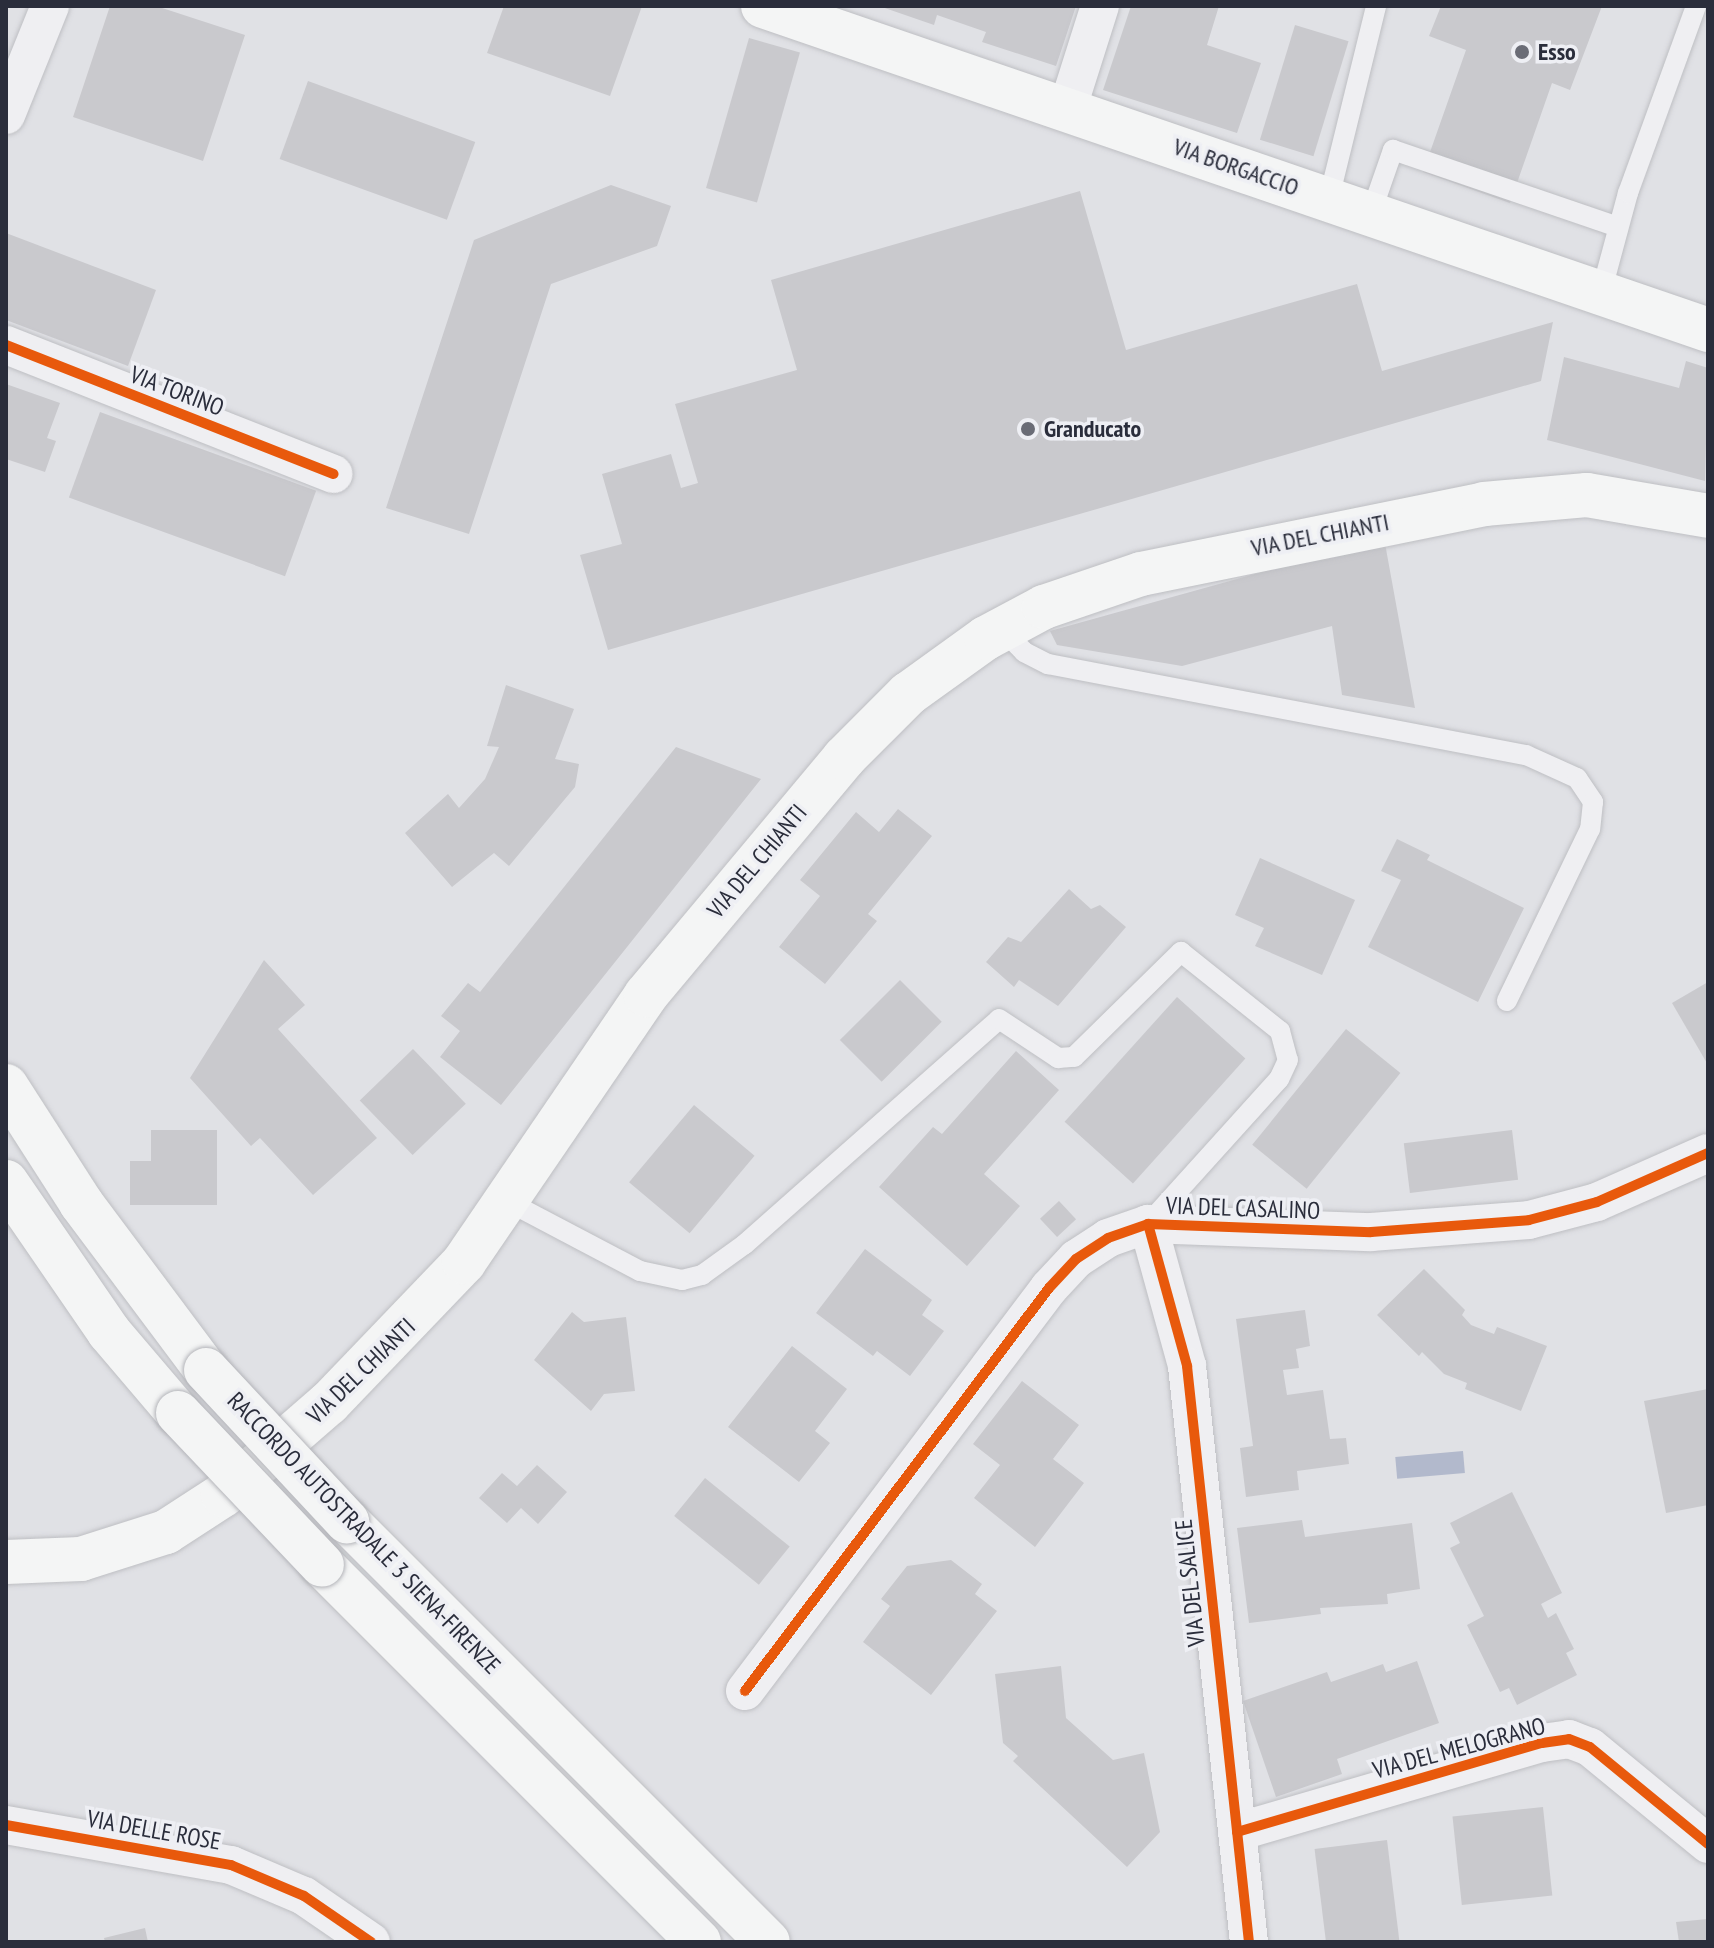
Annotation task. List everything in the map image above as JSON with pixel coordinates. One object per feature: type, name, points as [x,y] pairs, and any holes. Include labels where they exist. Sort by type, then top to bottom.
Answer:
[{"type":"main road","name":"VIA BORGACCIO","points":[[775,8],[1708,330]]},
{"type":"main road","name":"VIA DEL CHIANTI","points":[[6,1562],[60,1562],[109,1552],[166,1532],[223,1495],[382,1353],[443,1289],[507,1201],[646,995],[836,767],[908,694],[1002,629],[1044,607],[1141,574],[1484,504],[1587,495],[1708,516]]},
{"type":"main road","name":"RACCORDO AUTOSTRADALE 3 SIENA-FIRENZE","points":[[6,1086],[81,1203],[206,1370],[347,1521],[768,1942]]},
{"type":"main road","name":"RACCORDO AUTOSTRADALE 3 SIENA-FIRENZE","points":[[6,1182],[109,1332],[178,1413],[322,1565],[699,1942]]},
{"type":"street","points":[[1067,110],[1100,6]]},
{"type":"street","points":[[6,115],[48,11]]},
{"type":"street","name":"VIA TORINO","points":[[6,345],[334,474]]},
{"type":"street","name":"VIA DEL CASALINO","points":[[745,1691],[1049,1288],[1095,1246],[1148,1224],[1356,1232],[1501,1224],[1597,1202],[1708,1153]]},
{"type":"street","name":"VIA DEL SALICE","points":[[1148,1224],[1187,1366],[1249,1942]]},
{"type":"street","name":"VIA DEL MELOGRANO","points":[[1237,1832],[1569,1739],[1599,1753],[1708,1844]]},
{"type":"street","name":"VIA DELLE ROSE","points":[[6,1825],[220,1861],[304,1896],[371,1942]]},
{"type":"lane","points":[[1329,198],[1376,6]]},
{"type":"lane","points":[[1601,293],[1618,227],[1696,6]]},
{"type":"lane","points":[[1371,213],[1393,150],[1618,227]]},
{"type":"lane","points":[[1002,629],[1024,652],[1048,664],[1526,755],[1566,770],[1588,791],[1594,814],[1507,1001]]},
{"type":"lane","points":[[507,1201],[640,1271],[682,1280],[702,1275],[745,1244],[999,1019],[1058,1058],[1074,1057],[1181,952],[1280,1031],[1288,1060],[1279,1079],[1148,1224]]},
{"type":"water","points":[[1463,1451],[1465,1473],[1397,1479],[1395,1457]]},
{"type":"building","points":[[110,6],[156,6],[245,35],[203,161],[73,117]]},
{"type":"building","points":[[504,6],[642,6],[610,96],[487,53]]},
{"type":"building","points":[[879,6],[1076,6],[1056,66],[982,42],[986,32],[937,15],[934,25]]},
{"type":"building","points":[[1131,6],[1219,6],[1207,45],[1261,63],[1237,133],[1103,90]]},
{"type":"building","points":[[1441,6],[1602,6],[1570,90],[1552,83],[1510,203],[1423,172],[1466,50],[1429,36]]},
{"type":"building","points":[[1295,25],[1349,41],[1313,156],[1260,140]]},
{"type":"building","points":[[749,38],[800,53],[757,203],[706,188]]},
{"type":"building","points":[[308,81],[475,142],[447,220],[280,159]]},
{"type":"building","points":[[611,185],[671,206],[657,246],[551,284],[469,534],[386,508],[474,240]]},
{"type":"building","name":"Granducato","points":[[1080,191],[1126,350],[1357,284],[1382,371],[1553,322],[1541,381],[608,650],[580,555],[622,544],[602,474],[671,454],[681,488],[698,483],[675,404],[797,370],[771,280]]},
{"type":"building","points":[[6,233],[156,290],[128,366],[6,320]]},
{"type":"building","points":[[1564,357],[1679,388],[1686,361],[1708,368],[1705,481],[1547,440]]},
{"type":"building","points":[[6,384],[60,403],[47,438],[56,441],[45,472],[6,459]]},
{"type":"building","points":[[100,412],[316,491],[285,576],[69,498]]},
{"type":"building","points":[[1384,538],[1415,708],[1342,695],[1332,626],[1182,666],[1057,645],[1050,631]]},
{"type":"building","points":[[506,685],[574,709],[555,759],[579,764],[575,787],[509,866],[494,853],[452,887],[405,833],[448,794],[459,808],[485,779],[499,747],[487,746]]},
{"type":"building","points":[[676,747],[761,779],[501,1105],[440,1057],[460,1031],[441,1016],[468,983],[480,992]]},
{"type":"building","points":[[898,809],[932,836],[868,914],[877,921],[825,984],[779,947],[820,896],[800,880],[856,812],[879,832]]},
{"type":"building","points":[[1397,839],[1430,855],[1427,860],[1524,908],[1478,1002],[1368,947],[1401,880],[1381,871]]},
{"type":"building","points":[[1260,858],[1355,900],[1322,975],[1255,946],[1264,928],[1235,915]]},
{"type":"building","points":[[1069,889],[1091,909],[1100,905],[1126,927],[1058,1006],[1019,980],[1014,987],[986,962],[1008,937],[1021,942]]},
{"type":"building","points":[[264,960],[305,1005],[278,1029],[377,1138],[313,1195],[260,1138],[251,1146],[190,1078]]},
{"type":"building","points":[[900,980],[942,1022],[882,1082],[840,1040]]},
{"type":"building","points":[[1708,982],[1708,1065],[1672,1003]]},
{"type":"building","points":[[1177,997],[1245,1059],[1133,1183],[1065,1122]]},
{"type":"building","points":[[1346,1029],[1400,1073],[1307,1189],[1252,1145]]},
{"type":"building","points":[[413,1049],[466,1104],[413,1155],[360,1100]]},
{"type":"building","points":[[1016,1051],[1059,1090],[984,1174],[1020,1206],[967,1266],[879,1187],[933,1127],[942,1134]]},
{"type":"building","points":[[694,1105],[755,1156],[690,1233],[629,1182]]},
{"type":"building","points":[[151,1130],[217,1130],[217,1205],[130,1205],[130,1161],[151,1161]]},
{"type":"building","points":[[1512,1130],[1518,1180],[1410,1193],[1404,1143]]},
{"type":"building","points":[[1059,1201],[1076,1219],[1057,1237],[1040,1219]]},
{"type":"building","points":[[865,1249],[932,1300],[922,1315],[944,1331],[910,1376],[877,1351],[873,1356],[816,1313]]},
{"type":"building","points":[[1424,1269],[1465,1310],[1462,1315],[1471,1325],[1494,1334],[1497,1327],[1547,1346],[1521,1411],[1465,1389],[1467,1383],[1444,1374],[1422,1352],[1419,1356],[1377,1315]]},
{"type":"building","points":[[1305,1310],[1310,1346],[1296,1349],[1299,1368],[1283,1370],[1287,1395],[1323,1390],[1330,1439],[1346,1438],[1349,1464],[1297,1471],[1299,1490],[1246,1497],[1240,1448],[1253,1446],[1236,1319]]},
{"type":"building","points":[[572,1312],[584,1322],[626,1317],[635,1391],[604,1394],[591,1411],[534,1360]]},
{"type":"building","points":[[792,1346],[847,1389],[815,1431],[830,1443],[799,1482],[728,1427]]},
{"type":"building","points":[[1022,1381],[1079,1425],[1053,1459],[1084,1483],[1035,1547],[974,1498],[1000,1465],[973,1444]]},
{"type":"building","points":[[1708,1389],[1708,1505],[1666,1513],[1644,1401]]},
{"type":"building","points":[[537,1465],[567,1492],[538,1524],[521,1508],[507,1523],[479,1498],[502,1473],[517,1486]]},
{"type":"building","points":[[705,1478],[790,1547],[759,1585],[674,1516]]},
{"type":"building","points":[[1512,1492],[1562,1593],[1541,1604],[1548,1618],[1556,1613],[1574,1649],[1566,1653],[1577,1675],[1517,1705],[1509,1688],[1500,1692],[1467,1625],[1484,1616],[1450,1548],[1460,1543],[1450,1523]]},
{"type":"building","points":[[1302,1520],[1305,1537],[1412,1523],[1420,1589],[1387,1594],[1388,1604],[1320,1608],[1321,1614],[1249,1623],[1237,1528]]},
{"type":"building","points":[[951,1560],[982,1584],[975,1594],[997,1611],[931,1695],[863,1642],[890,1606],[881,1599],[907,1566]]},
{"type":"building","points":[[1417,1661],[1439,1723],[1337,1759],[1342,1774],[1276,1797],[1243,1701],[1327,1672],[1331,1682],[1383,1664],[1386,1672]]},
{"type":"building","points":[[1061,1666],[1066,1718],[1113,1760],[1144,1753],[1160,1832],[1127,1867],[1013,1761],[1018,1756],[1003,1743],[995,1674]]},
{"type":"building","points":[[1543,1807],[1552,1896],[1462,1905],[1452,1817]]},
{"type":"building","points":[[1387,1840],[1400,1942],[1326,1942],[1315,1849]]},
{"type":"building","points":[[1708,1919],[1708,1942],[1679,1942],[1676,1922]]},
{"type":"building","points":[[145,1928],[148,1942],[105,1942],[104,1938]]},
{"type":"cycle path","points":[[6,345],[334,474]]},
{"type":"cycle path","points":[[745,1691],[1049,1288],[1076,1259],[1108,1238],[1148,1224],[1371,1232],[1529,1220],[1597,1202],[1708,1153]]},
{"type":"cycle path","points":[[1148,1224],[1187,1366],[1249,1942]]},
{"type":"cycle path","points":[[1237,1832],[1542,1743],[1569,1739],[1590,1747],[1708,1844]]},
{"type":"cycle path","points":[[6,1825],[231,1865],[304,1896],[371,1942]]},
{"type":"place","name":"Esso","points":[[1522,52]]},
{"type":"place","name":"Granducato","points":[[1028,429]]}]
